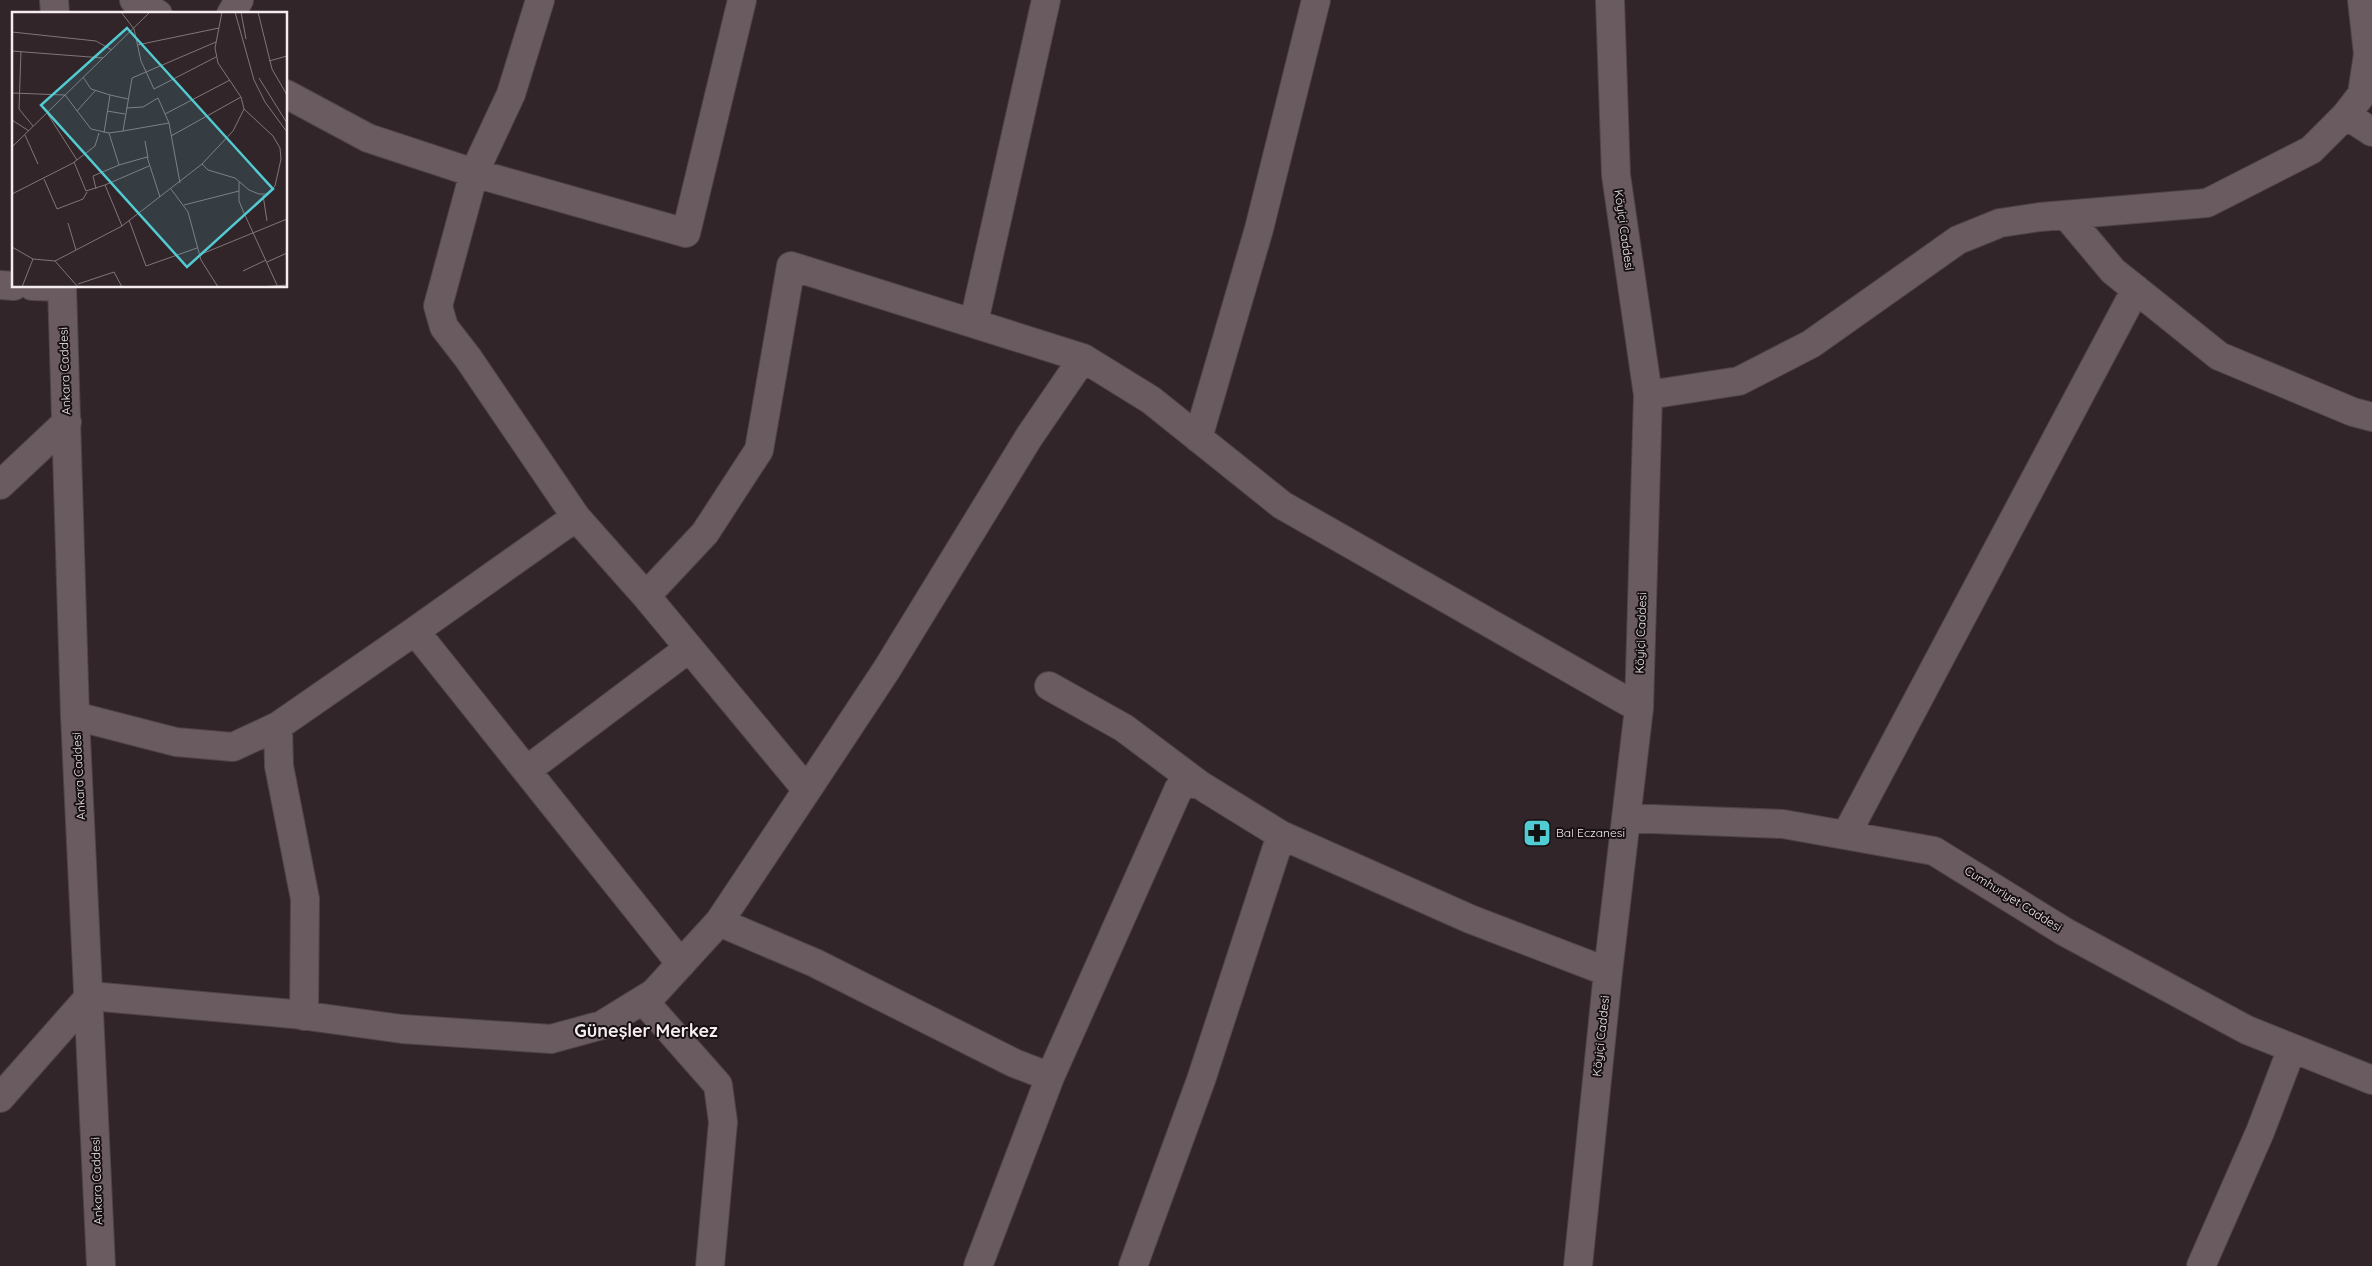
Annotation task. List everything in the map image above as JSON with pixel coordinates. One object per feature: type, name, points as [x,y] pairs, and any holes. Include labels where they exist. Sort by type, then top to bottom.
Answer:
[{"type":"street","points":[[134,0],[155,12]]},
{"type":"street","points":[[232,12],[239,0]]},
{"type":"street","points":[[540,0],[511,94],[474,173],[438,306],[444,327],[468,358],[576,517],[646,596],[688,649],[807,790]]},
{"type":"street","points":[[288,95],[368,138],[474,173],[686,233],[742,0]]},
{"type":"street","points":[[974,322],[1046,0]]},
{"type":"street","points":[[1198,438],[1259,229],[1316,0]]},
{"type":"street","name":"Köyiçi Caddesi","points":[[1578,1266],[1608,972],[1639,708],[1648,395],[1616,176],[1610,0]]},
{"type":"street","points":[[1648,395],[1739,381],[1811,344],[1958,240],[2000,223],[2066,215],[2207,203],[2311,150],[2346,115],[2362,94],[2368,54],[2362,0]]},
{"type":"street","points":[[2346,115],[2372,132]]},
{"type":"street","points":[[2066,215],[2113,271],[2219,356],[2353,412],[2372,417]]},
{"type":"street","points":[[646,596],[705,533],[759,450],[791,266],[974,322],[1083,358],[1151,400],[1282,505],[1639,708]]},
{"type":"street","name":"Ankara Caddesi","points":[[62,288],[76,716],[101,1266]]},
{"type":"street","points":[[1846,835],[2136,289]]},
{"type":"street","points":[[0,1098],[90,996],[304,1016],[402,1029],[551,1039],[602,1025],[654,993],[720,922],[887,669],[1029,437],[1083,358]]},
{"type":"street","points":[[0,485],[67,422]]},
{"type":"street","points":[[76,716],[176,742],[232,747],[278,726],[576,517]]},
{"type":"street","points":[[415,631],[528,770],[681,964]]},
{"type":"street","points":[[528,770],[688,649]]},
{"type":"street","points":[[1048,686],[1124,728],[1200,785],[1281,834],[1470,919],[1608,972]]},
{"type":"street","points":[[278,726],[280,766],[306,899],[304,1016]]},
{"type":"street","points":[[978,1266],[1050,1076],[1179,788],[1187,783],[1200,785]]},
{"type":"street","name":"Cumhuriyet Caddesi","points":[[1626,818],[1783,824],[1934,850],[2065,932],[2247,1030],[2292,1048],[2370,1074]]},
{"type":"street","points":[[1133,1266],[1201,1080],[1281,834]]},
{"type":"street","points":[[720,922],[815,963],[1014,1063],[1050,1076]]},
{"type":"street","points":[[643,1000],[718,1084],[723,1122],[710,1266]]},
{"type":"street","points":[[2201,1266],[2260,1132],[2292,1048]]},
{"type":"place","name":"Bal Eczanesi","points":[[1537,833]]},
{"type":"district","name":"Güneşler Merkez","points":[[646,1031]]}]
